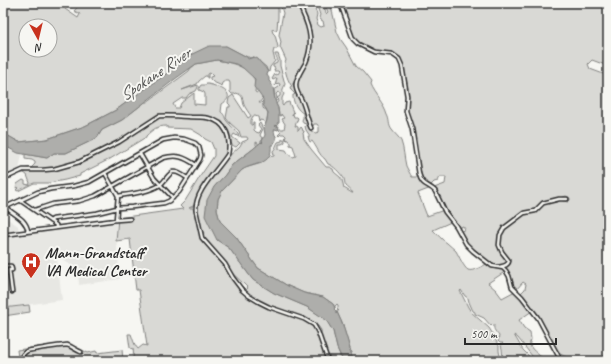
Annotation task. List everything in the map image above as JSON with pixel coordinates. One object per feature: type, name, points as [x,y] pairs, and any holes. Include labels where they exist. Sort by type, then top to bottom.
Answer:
[{"type":"street","points":[[61,3],[72,5],[79,3]]},
{"type":"street","points":[[298,3],[308,22],[310,45],[309,52],[296,86],[311,128]]},
{"type":"street","points":[[340,3],[353,39],[358,44],[374,52],[392,54],[398,59],[402,66],[407,96],[406,111],[412,129],[420,178],[423,184],[435,191],[448,216],[456,226],[466,244],[492,266],[502,268],[506,271],[512,287],[522,297],[538,318],[561,361]]},
{"type":"street","points":[[3,178],[23,170],[54,169],[79,162],[119,142],[159,116],[166,115],[204,118],[219,123],[228,134],[229,148],[226,157],[204,187],[196,201],[196,215],[202,238],[225,264],[242,290],[249,296],[269,307],[304,319],[314,325],[328,361]]},
{"type":"street","points":[[4,207],[38,192],[82,184],[95,179],[163,140],[174,138],[184,139],[199,146],[201,155],[200,159],[179,192],[173,198],[164,203],[118,208],[97,213],[52,219],[50,221]]},
{"type":"street","points":[[140,154],[154,178],[173,198]]},
{"type":"street","points":[[35,210],[53,204],[79,201],[100,194],[163,158],[170,156],[184,158],[196,165]]},
{"type":"street","points":[[118,196],[145,191],[160,185],[168,178],[170,174],[174,172],[187,178]]},
{"type":"street","points":[[105,173],[118,196],[116,220]]},
{"type":"street","points":[[498,267],[508,263],[498,244],[500,235],[504,228],[524,213],[535,211],[543,203],[559,199],[567,199]]},
{"type":"street","points":[[20,200],[56,225],[56,228]]},
{"type":"street","points":[[4,207],[24,221],[28,231]]},
{"type":"street","points":[[3,235],[130,219]]},
{"type":"street","points":[[4,268],[6,266],[11,266],[12,270],[9,270],[12,292]]},
{"type":"street","points":[[4,268],[6,271],[9,270]]},
{"type":"street","points":[[19,361],[26,352],[68,345],[75,350],[82,352]]},
{"type":"shaded area","points":[[3,3],[59,3],[65,5],[65,9],[78,18],[80,14],[74,11],[80,4],[84,6],[86,3],[278,3],[277,29],[274,30],[273,28],[272,30],[278,47],[277,49],[274,49],[273,53],[275,61],[270,67],[269,72],[266,67],[254,57],[249,58],[226,46],[186,57],[170,71],[116,110],[85,126],[47,139],[19,142],[3,133]]},
{"type":"shaded area","points":[[282,3],[297,3],[307,23],[310,39],[305,61],[293,85],[295,86],[297,96],[302,103],[311,131],[315,133],[319,132],[319,127],[317,124],[314,124],[313,126],[310,125],[302,101],[297,91],[297,83],[306,62],[311,41],[310,26],[299,3],[315,3],[317,14],[316,19],[318,25],[321,27],[324,26],[323,21],[319,17],[320,15],[316,3],[321,3],[320,7],[326,7],[327,5],[328,7],[329,6],[325,3],[340,3],[340,5],[331,6],[337,32],[356,66],[371,82],[370,85],[386,111],[391,128],[401,141],[406,166],[411,176],[418,177],[423,184],[431,188],[418,193],[427,216],[444,210],[451,222],[433,230],[456,251],[466,269],[475,269],[488,263],[506,271],[488,283],[502,298],[515,291],[532,311],[519,320],[524,328],[530,332],[531,347],[546,361],[536,361],[514,335],[532,361],[515,361],[509,356],[507,359],[513,361],[503,361],[501,345],[503,343],[498,341],[499,336],[494,330],[494,325],[493,324],[491,326],[484,318],[475,314],[468,298],[461,290],[460,291],[471,312],[489,328],[496,339],[499,346],[501,361],[353,361],[352,352],[350,350],[343,326],[344,325],[337,312],[337,310],[339,311],[337,309],[338,305],[337,304],[335,308],[333,304],[323,297],[304,293],[288,286],[258,268],[236,237],[220,221],[217,210],[218,199],[222,191],[242,170],[262,163],[268,157],[274,156],[273,151],[278,142],[282,141],[282,139],[284,139],[285,142],[279,144],[279,149],[286,150],[292,157],[296,156],[293,146],[290,145],[288,140],[285,139],[286,136],[284,134],[278,135],[281,132],[278,129],[284,129],[285,124],[282,119],[284,118],[281,114],[281,116],[279,115],[276,104],[279,100],[277,98],[275,101],[274,90],[279,87],[280,84],[278,83],[275,86],[277,78],[272,79],[275,74],[277,75],[279,72],[274,71],[275,68],[273,67],[273,65],[277,63],[275,54],[278,54],[280,60],[280,66],[285,84],[282,105],[283,106],[285,103],[289,102],[294,113],[292,114],[292,115],[293,114],[294,117],[298,118],[295,126],[298,127],[298,131],[301,127],[304,131],[304,139],[311,149],[326,167],[333,169],[334,172],[340,177],[344,188],[353,193],[346,186],[344,178],[328,164],[312,141],[310,142],[309,140],[308,136],[310,136],[306,130],[306,124],[303,123],[302,120],[303,113],[297,108],[293,100],[293,95],[295,94],[291,90],[290,87],[292,86],[286,73],[286,60],[280,47],[281,42],[279,35],[283,13],[281,7]],"holes":[[[326,7],[328,12],[326,14],[325,9]],[[278,92],[280,93],[280,96],[277,98],[276,94]]]},
{"type":"shaded area","points":[[341,3],[608,3],[608,66],[592,60],[588,64],[590,69],[606,75],[608,71],[608,361],[568,361],[566,357],[562,355],[555,347],[541,323],[538,314],[520,294],[525,289],[526,284],[523,282],[516,290],[512,284],[509,274],[502,267],[509,264],[510,261],[500,248],[501,233],[507,226],[525,214],[534,212],[543,204],[559,200],[568,202],[570,198],[566,196],[543,203],[534,210],[529,211],[505,226],[499,235],[498,245],[500,251],[508,261],[506,264],[498,266],[493,265],[474,250],[467,243],[460,232],[465,229],[463,226],[458,228],[449,218],[434,188],[445,184],[446,177],[440,177],[438,181],[434,182],[430,186],[424,183],[421,178],[413,129],[407,110],[408,96],[403,65],[399,58],[393,53],[374,51],[358,43],[354,39]]},
{"type":"shaded area","points":[[209,46],[226,46],[247,57],[248,59],[254,57],[258,59],[268,72],[267,75],[273,88],[279,116],[279,122],[277,123],[278,125],[275,126],[276,127],[279,126],[278,130],[275,129],[274,131],[276,140],[273,145],[271,145],[269,157],[262,162],[242,170],[222,191],[218,199],[217,210],[220,221],[236,237],[258,268],[288,286],[304,293],[323,297],[333,304],[336,314],[337,312],[343,325],[350,349],[348,350],[351,352],[353,361],[343,361],[337,348],[333,331],[326,320],[307,307],[274,293],[253,280],[229,248],[217,240],[205,216],[207,200],[214,187],[232,165],[263,142],[262,141],[265,135],[264,128],[268,113],[263,105],[263,99],[254,87],[255,79],[243,68],[236,64],[217,60],[196,64],[122,120],[102,130],[97,138],[66,153],[54,153],[47,158],[18,153],[3,145],[3,133],[19,142],[47,139],[85,126],[116,110],[170,71],[186,57]]},
{"type":"shaded area","points":[[217,60],[239,66],[252,76],[255,81],[255,92],[259,92],[263,98],[259,103],[263,101],[263,108],[266,109],[268,113],[266,125],[264,121],[260,120],[259,122],[258,117],[255,116],[253,116],[251,120],[251,125],[254,122],[254,130],[259,133],[261,129],[258,125],[260,123],[263,129],[260,135],[263,138],[262,141],[258,145],[256,142],[257,146],[232,165],[214,187],[217,240],[229,248],[253,280],[274,293],[307,307],[324,318],[333,331],[340,355],[339,356],[341,356],[342,361],[339,359],[338,361],[329,361],[322,342],[321,330],[318,326],[303,318],[272,307],[253,297],[242,289],[242,287],[246,290],[248,288],[231,272],[225,262],[209,246],[202,236],[204,233],[200,227],[196,206],[197,202],[206,184],[227,158],[240,146],[242,142],[248,139],[247,137],[241,137],[239,131],[226,118],[228,107],[230,107],[228,103],[229,98],[233,95],[248,118],[251,116],[244,105],[242,96],[236,93],[232,94],[230,92],[229,81],[225,81],[221,86],[210,79],[210,77],[213,76],[210,73],[208,74],[208,78],[205,76],[197,84],[182,90],[198,85],[196,91],[173,104],[175,108],[179,108],[181,103],[194,93],[194,104],[205,105],[205,94],[199,90],[201,85],[208,84],[221,88],[227,93],[228,97],[222,104],[221,112],[239,136],[234,134],[232,137],[240,143],[236,147],[232,145],[224,128],[213,119],[159,116],[118,141],[80,161],[61,167],[25,169],[31,168],[35,162],[25,159],[25,154],[47,158],[54,153],[66,153],[97,138],[102,130],[122,120],[189,71],[196,64]]},
{"type":"shaded area","points":[[166,116],[207,119],[217,123],[224,129],[228,138],[227,155],[205,184],[195,205],[189,208],[193,208],[201,240],[242,290],[259,303],[310,323],[316,329],[327,361],[17,361],[17,350],[68,343],[88,353],[96,351],[97,353],[122,350],[123,360],[133,359],[133,349],[130,348],[128,334],[131,334],[138,349],[143,345],[147,346],[139,290],[136,290],[130,239],[116,241],[118,218],[183,209],[180,206],[185,201],[214,156],[214,149],[211,142],[191,129],[167,128],[167,126],[164,126],[155,128],[146,137],[110,159],[80,174],[80,176],[49,183],[34,183],[18,191],[16,190],[18,188],[16,188],[17,184],[23,180],[25,181],[25,184],[29,185],[30,183],[27,175],[21,173],[35,170],[63,168],[82,162],[116,144],[160,117]]},
{"type":"shaded area","points":[[3,145],[22,154],[19,170],[16,173],[3,177]]},
{"type":"shaded area","points":[[3,217],[18,226],[19,232],[3,234]]},
{"type":"shaded area","points":[[117,221],[116,237],[120,279],[79,285],[78,272],[76,269],[61,258],[57,258],[62,300],[3,308],[3,236]]},
{"type":"shaded area","points":[[29,305],[30,312],[4,316],[3,308]]},
{"type":"place","name":"Mann-Grandstaff VA Medical Center","points":[[31,279]]},
{"type":"water label","name":"Spokane River","points":[[155,74]]}]
